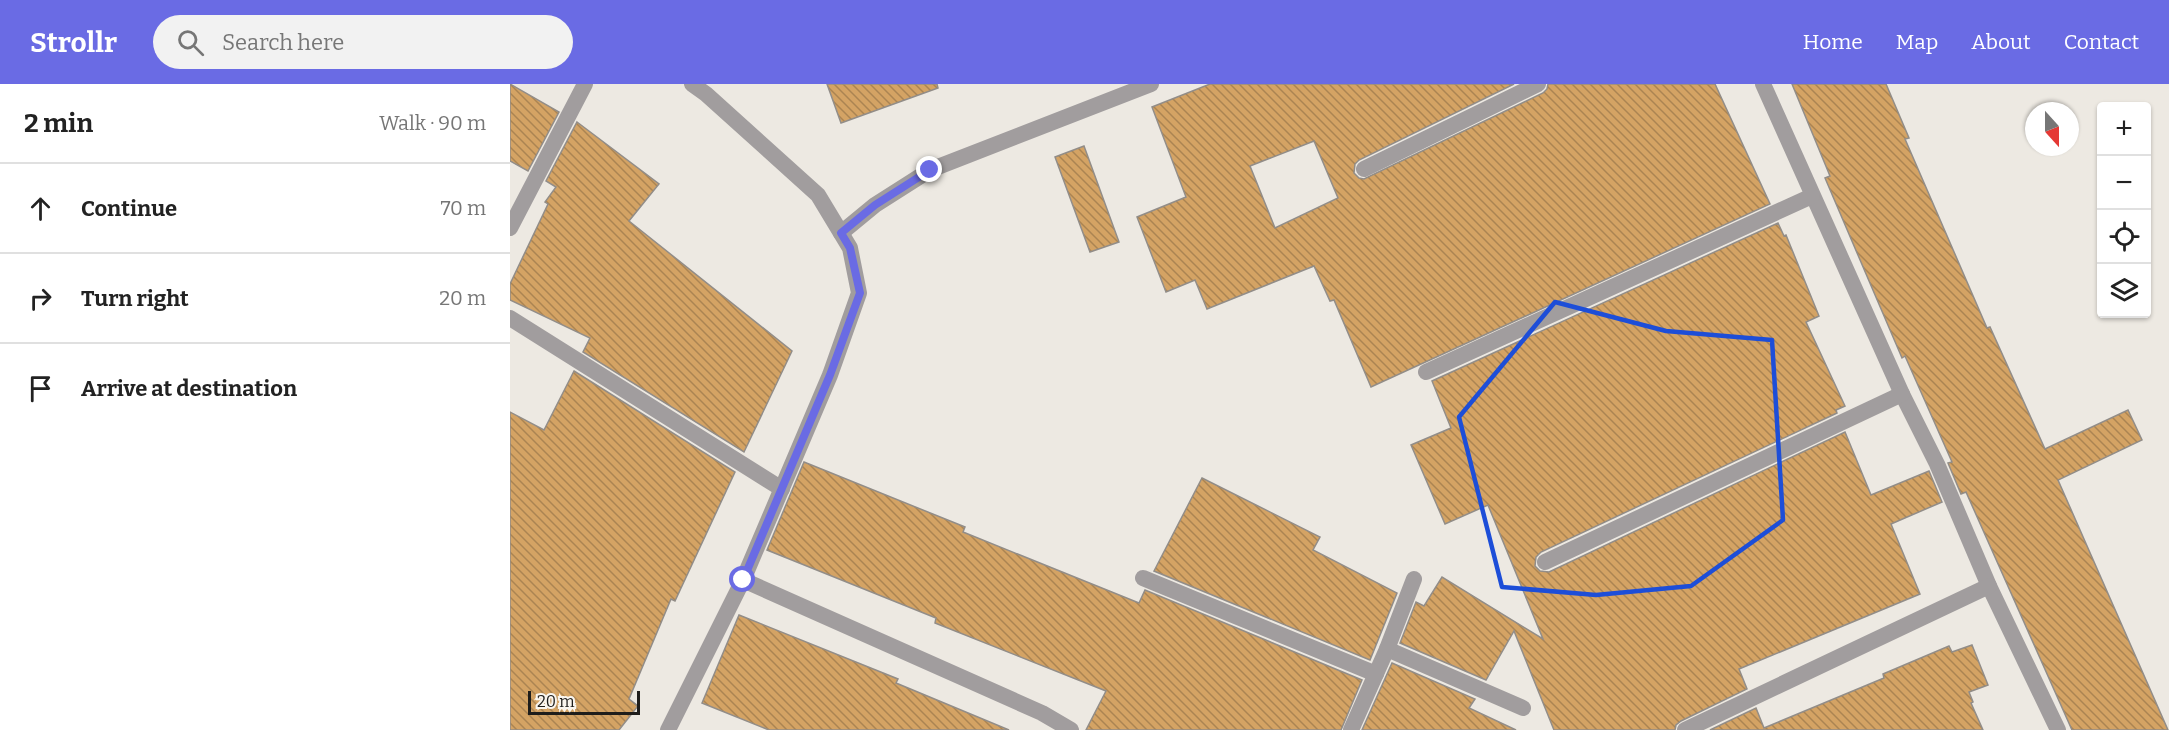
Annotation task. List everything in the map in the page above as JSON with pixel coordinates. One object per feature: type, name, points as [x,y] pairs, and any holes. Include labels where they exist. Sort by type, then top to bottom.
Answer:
[{"type":"street","points":[[510,228],[585,84]]},
{"type":"street","points":[[668,730],[743,580],[830,375],[860,293],[850,248],[818,195],[692,84]]},
{"type":"street","points":[[841,233],[875,205],[930,170],[1151,84]]},
{"type":"street","points":[[1364,169],[1539,84]]},
{"type":"street","points":[[1763,84],[1902,394],[1937,464],[1989,586],[2058,730]]},
{"type":"street","points":[[1425,372],[1812,196]]},
{"type":"street","points":[[510,318],[782,489]]},
{"type":"street","points":[[1545,562],[1902,394]]},
{"type":"street","points":[[1143,578],[1376,674]]},
{"type":"street","points":[[1351,730],[1387,649],[1414,579]]},
{"type":"street","points":[[743,580],[1042,713],[1071,730]]},
{"type":"street","points":[[1686,730],[1989,586]]},
{"type":"street","points":[[1387,649],[1523,708]]},
{"type":"highlighted area","points":[[1555,302],[1666,331],[1772,340],[1783,520],[1691,586],[1596,595],[1502,587],[1459,417]]},
{"type":"building","points":[[510,84],[559,112],[528,171],[510,161]]},
{"type":"building","points":[[827,84],[937,84],[938,88],[841,123]]},
{"type":"building","points":[[1210,84],[1514,84],[1359,160],[1355,164],[1354,173],[1364,179],[1543,93],[1548,84],[1715,84],[1770,204],[1371,387],[1334,300],[1330,301],[1314,266],[1207,309],[1195,280],[1166,292],[1137,217],[1186,197],[1152,107]],"holes":[[[1314,141],[1338,198],[1275,228],[1250,166]]]},
{"type":"building","points":[[1792,84],[1886,84],[1909,138],[1905,139],[1987,328],[1990,327],[2045,449],[2128,410],[2142,440],[2058,480],[2168,730],[2072,730],[1966,492],[1961,494],[1948,463],[1952,462],[1905,356],[1902,358],[1825,178],[1830,176]]},
{"type":"building","points":[[577,122],[659,184],[629,221],[792,351],[744,452],[583,352],[590,338],[510,300],[510,284],[548,204],[545,202],[556,187],[546,181]]},
{"type":"building","points":[[1084,146],[1119,242],[1090,252],[1055,157]]},
{"type":"building","points":[[1778,223],[1784,236],[1786,235],[1819,316],[1806,322],[1845,406],[1836,410],[1837,413],[1541,552],[1536,557],[1535,566],[1540,571],[1549,572],[1845,432],[1871,495],[1929,471],[1942,502],[1891,524],[1920,594],[1739,669],[1747,689],[1681,721],[1676,725],[1675,730],[1554,730],[1514,631],[1486,680],[1400,643],[1416,602],[1424,606],[1442,577],[1543,639],[1488,505],[1445,524],[1411,445],[1451,428],[1432,381]]},
{"type":"building","points":[[574,371],[735,472],[675,601],[671,599],[629,699],[638,706],[619,730],[510,730],[510,412],[544,430]]},
{"type":"building","points":[[804,462],[965,527],[963,532],[1139,603],[1145,590],[1362,680],[1341,730],[1086,730],[1106,691],[935,623],[936,618],[767,550]]},
{"type":"building","points":[[1202,478],[1320,537],[1313,550],[1397,593],[1370,660],[1154,571]]},
{"type":"building","points":[[739,615],[898,679],[896,683],[1009,730],[769,730],[702,703]]},
{"type":"building","points":[[1972,645],[1988,685],[1969,692],[1973,702],[1971,703],[1983,730],[1710,730],[1756,708],[1764,728],[1884,678],[1883,674],[1949,646],[1952,652]]},
{"type":"building","points":[[1392,663],[1475,699],[1469,708],[1516,730],[1362,730]]},
{"type":"route","points":[[743,580],[830,375],[860,293],[850,248],[841,233],[875,205],[930,170]]}]
